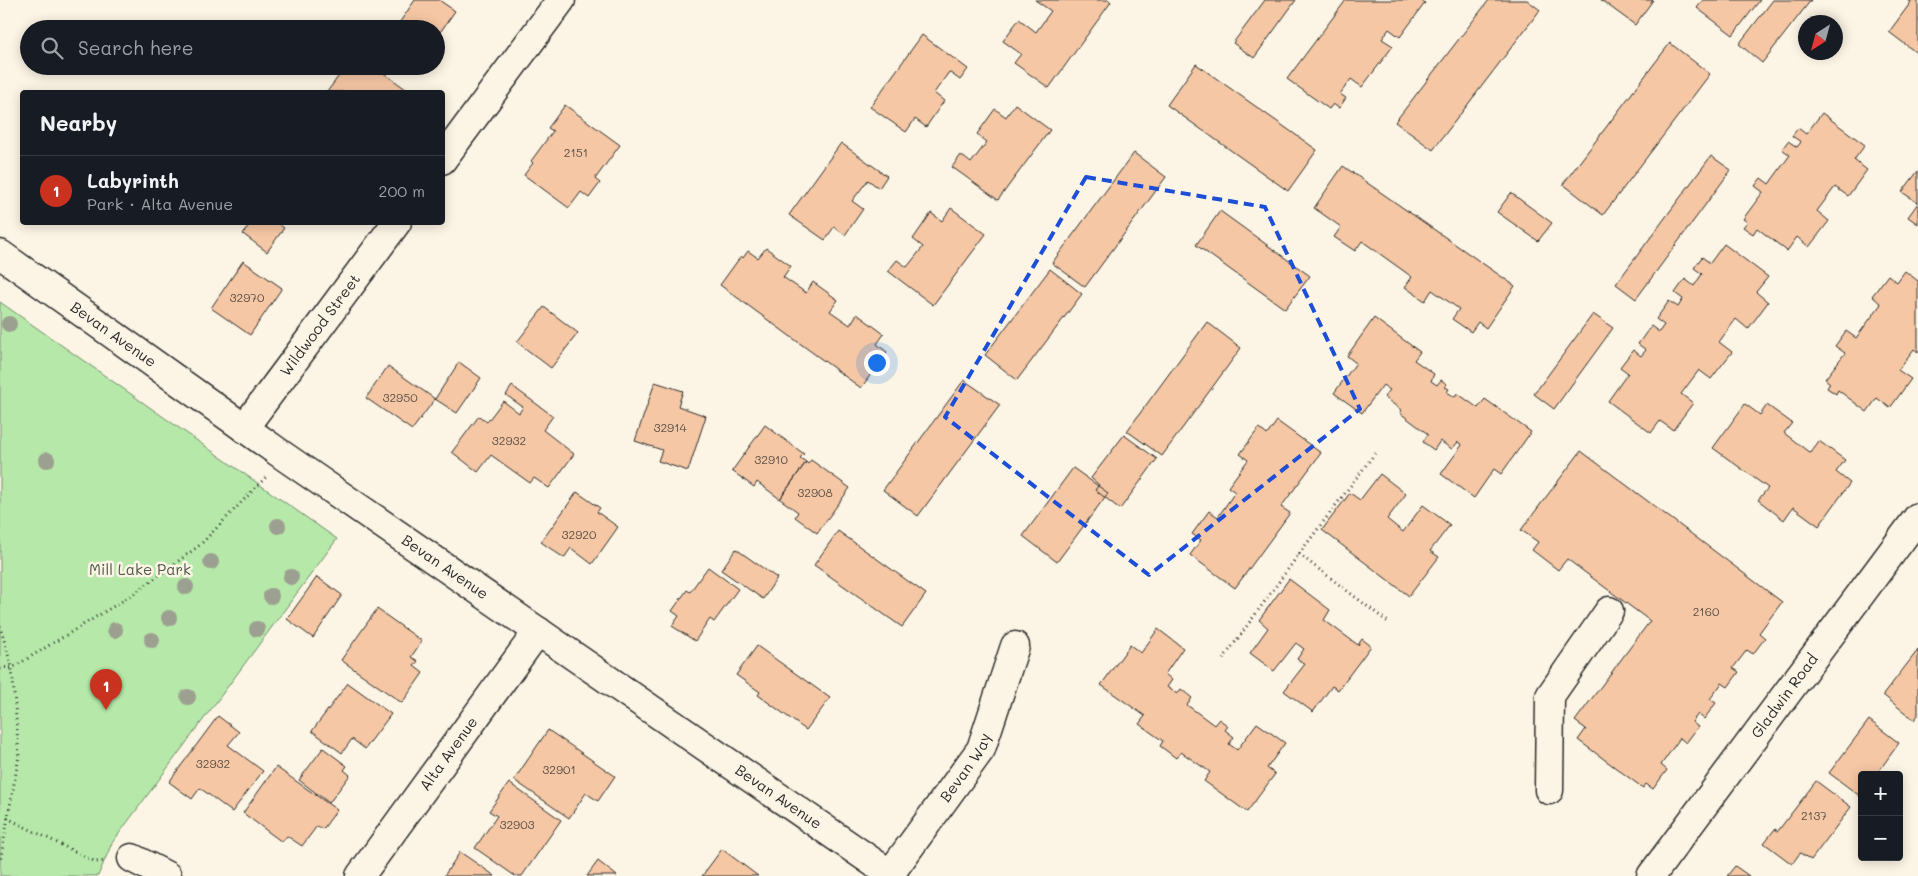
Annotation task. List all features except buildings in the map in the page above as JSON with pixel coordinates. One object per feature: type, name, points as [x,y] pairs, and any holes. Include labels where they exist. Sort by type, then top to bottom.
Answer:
[{"type":"street","points":[[445,156],[561,0]]},
{"type":"street","name":"Wildwood Street","points":[[244,428],[395,225]]},
{"type":"street","name":"Bevan Avenue","points":[[0,254],[285,457],[538,631],[883,873]]},
{"type":"street","name":"Gladwin Road","points":[[1651,876],[1918,516]]},
{"type":"street","points":[[1549,790],[1550,696],[1609,611]]},
{"type":"street","name":"Alta Avenue","points":[[360,876],[538,631]]},
{"type":"street","name":"Bevan Way","points":[[883,873],[981,749],[1015,646]]},
{"type":"street","points":[[132,858],[167,876]]},
{"type":"path","points":[[1223,659],[1376,452]]},
{"type":"path","points":[[0,667],[12,668],[132,595],[200,545],[244,502],[285,457]]},
{"type":"path","points":[[1299,554],[1388,622]]},
{"type":"path","points":[[0,626],[12,668],[19,756],[0,862]]},
{"type":"path","points":[[7,818],[96,862],[132,858]]},
{"type":"highlighted area","points":[[1086,177],[1265,207],[1360,409],[1149,575],[945,417]]},
{"type":"green space","name":"Mill Lake Park","points":[[0,302],[337,539],[112,843],[98,876],[0,876]]},
{"type":"place","name":"Labyrinth","points":[[106,710]]}]
